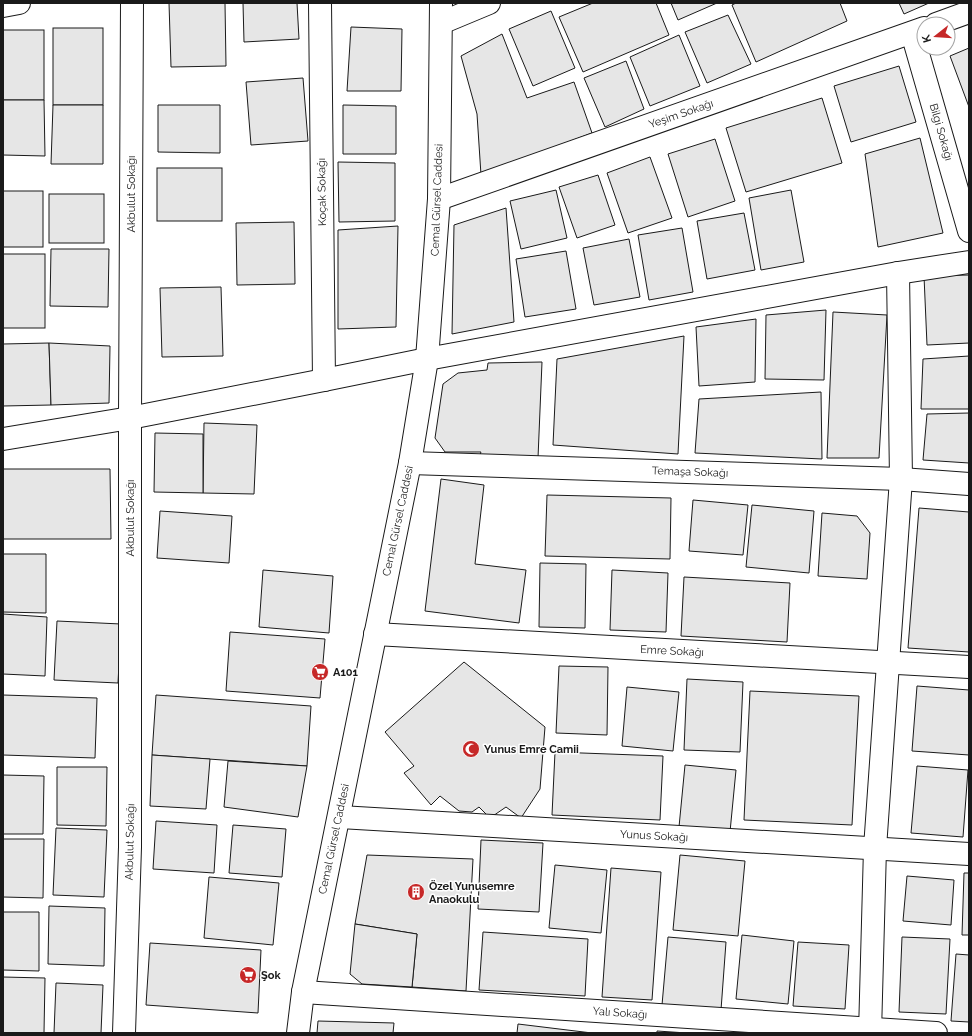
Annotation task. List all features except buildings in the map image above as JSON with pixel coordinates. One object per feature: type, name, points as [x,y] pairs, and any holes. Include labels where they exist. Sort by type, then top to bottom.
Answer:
[{"type":"street","points":[[3,6],[19,3]]},
{"type":"street","name":"Akbulut Sokağı","points":[[124,1033],[130,847],[132,3]]},
{"type":"street","name":"Koçak Sokağı","points":[[320,3],[324,380]]},
{"type":"street","points":[[441,13],[489,3]]},
{"type":"street","points":[[956,17],[969,12]]},
{"type":"street","name":"Cemal Gürsel Caddesi","points":[[298,1033],[304,992],[410,463],[427,359],[439,199],[441,13]]},
{"type":"street","name":"Yeşim Sokağı","points":[[439,199],[916,31]]},
{"type":"street","name":"Bilgi Sokağı","points":[[925,56],[969,231]]},
{"type":"street","points":[[3,439],[130,418],[427,359],[898,273],[969,262]]},
{"type":"street","points":[[870,1031],[875,848],[901,479],[898,273]]},
{"type":"street","name":"Temaşa Sokağı","points":[[410,463],[901,479],[969,484]]},
{"type":"street","name":"Emre Sokağı","points":[[375,634],[969,667]]},
{"type":"street","name":"Yunus Sokağı","points":[[340,817],[969,854]]},
{"type":"street","name":"Yalı Sokağı","points":[[304,992],[870,1031],[936,1033]]},
{"type":"place","name":"A101","points":[[320,672]]},
{"type":"place","name":"Yunus Emre Camii","points":[[471,749]]},
{"type":"place","name":"Özel Yunusemre Anaokulu","points":[[416,892]]},
{"type":"place","name":"Şok","points":[[248,975]]}]
